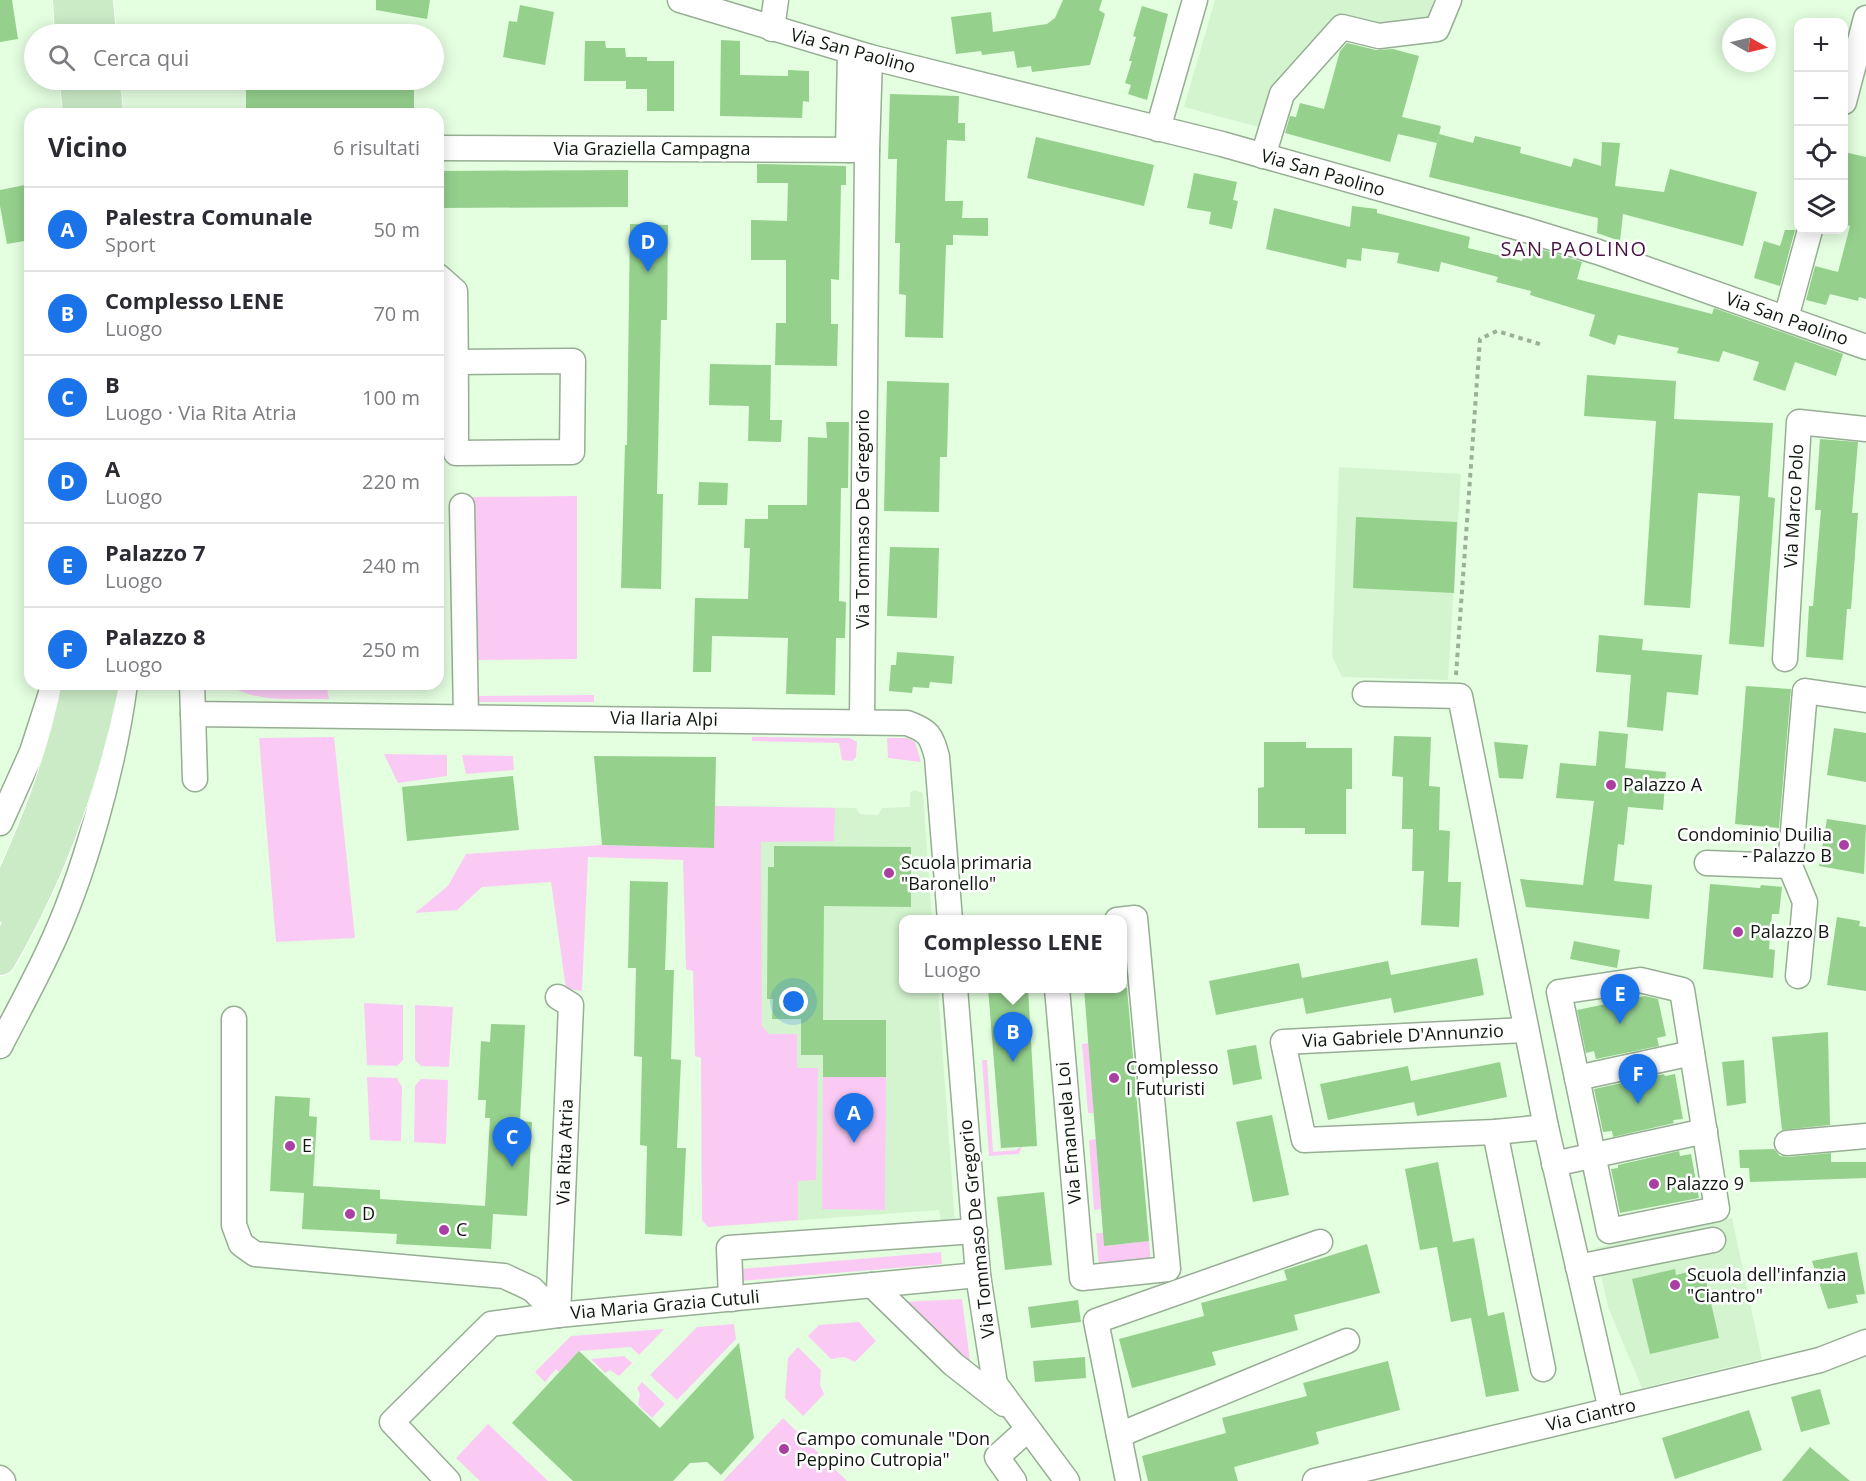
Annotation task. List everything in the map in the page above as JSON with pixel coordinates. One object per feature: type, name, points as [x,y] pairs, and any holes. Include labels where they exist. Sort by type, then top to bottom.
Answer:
[{"type":"main road","points":[[69,0],[70,24]]},
{"type":"main road","points":[[97,0],[99,24]]},
{"type":"main road","points":[[77,90],[78,108]]},
{"type":"main road","points":[[105,90],[106,108]]},
{"type":"main road","points":[[0,906],[32,838],[59,760],[76,690]]},
{"type":"main road","points":[[0,959],[56,848],[84,767],[102,690]]},
{"type":"street","name":"Via San Paolino","points":[[680,0],[860,54],[1263,156],[1534,232],[1866,347]]},
{"type":"street","name":"Via San Paolino","points":[[772,29],[776,0]]},
{"type":"street","points":[[1158,129],[1195,0]]},
{"type":"street","points":[[1263,156],[1282,94],[1342,27],[1379,36],[1437,29],[1449,0]]},
{"type":"street","points":[[1848,87],[1866,18]]},
{"type":"street","name":"Via Tommaso De Gregorio","points":[[860,54],[857,150],[862,722]]},
{"type":"street","name":"Via Graziella Campagna","points":[[444,148],[857,150]]},
{"type":"street","points":[[1786,318],[1809,234]]},
{"type":"street","points":[[444,281],[455,291],[456,323],[455,363],[456,453],[572,452],[573,361],[455,363]]},
{"type":"street","name":"Via Marco Polo","points":[[1785,659],[1799,422],[1866,429]]},
{"type":"street","points":[[462,506],[466,717]]},
{"type":"street","points":[[0,823],[32,752],[52,690]]},
{"type":"street","points":[[0,1046],[49,951],[83,859],[107,774],[124,690]]},
{"type":"street","points":[[192,690],[195,779]]},
{"type":"street","points":[[1798,976],[1804,902],[1791,855],[1805,691],[1866,700]]},
{"type":"street","points":[[1365,694],[1454,696]]},
{"type":"street","name":"Via Gabriele D'Annunzio","points":[[1454,696],[1460,696],[1554,1164],[1611,1410]]},
{"type":"street","name":"Via Ilaria Alpi","points":[[193,714],[862,722]]},
{"type":"street","points":[[862,722],[907,723],[925,729],[932,740],[937,757],[950,915]]},
{"type":"street","points":[[1707,863],[1791,855]]},
{"type":"street","name":"Via Emanuela Loi","points":[[1057,993],[1082,1278],[1168,1269],[1135,918],[1127,919]]},
{"type":"street","points":[[1640,980],[1682,990],[1717,1209],[1609,1231],[1577,1078],[1559,992],[1640,980]]},
{"type":"street","name":"Via Tommaso De Gregorio","points":[[955,993],[978,1275],[995,1384],[1067,1481]]},
{"type":"street","name":"Via Rita Atria","points":[[558,997],[571,1005],[558,1315]]},
{"type":"street","points":[[234,1019],[234,1225],[241,1244],[255,1254],[504,1276],[532,1288],[558,1315]]},
{"type":"street","name":"Via Gabriele D'Annunzio","points":[[1526,1030],[1283,1042],[1304,1140],[1495,1132],[1546,1126]]},
{"type":"street","points":[[1577,1078],[1692,1053]]},
{"type":"street","points":[[1554,1164],[1705,1131]]},
{"type":"street","points":[[1495,1132],[1543,1369]]},
{"type":"street","points":[[1787,1143],[1866,1136]]},
{"type":"street","points":[[731,1299],[729,1248],[975,1231]]},
{"type":"street","points":[[1578,1267],[1713,1240]]},
{"type":"street","points":[[1128,1481],[1096,1321],[1320,1242]]},
{"type":"street","name":"Via Maria Grazia Cutuli","points":[[448,1481],[395,1419],[491,1324],[558,1315],[978,1275]]},
{"type":"street","points":[[872,1285],[953,1364],[1022,1421],[997,1457],[1014,1481]]},
{"type":"street","points":[[1119,1435],[1347,1341]]},
{"type":"street","name":"Via Ciantro","points":[[1315,1481],[1820,1360],[1866,1341]]},
{"type":"path","points":[[1454,696],[1480,339],[1497,331],[1543,345]]},
{"type":"shaded area","points":[[1215,0],[1433,0],[1429,18],[1381,27],[1338,19],[1259,127],[1184,107]]},
{"type":"shaded area","points":[[1339,467],[1461,474],[1448,680],[1342,677],[1332,656]]},
{"type":"shaded area","points":[[577,496],[577,659],[476,660],[469,497]]},
{"type":"shaded area","points":[[239,690],[327,690],[329,699],[276,699],[251,695]]},
{"type":"shaded area","points":[[594,695],[594,702],[478,702],[477,696]]},
{"type":"shaded area","points":[[334,737],[355,938],[276,942],[259,738]]},
{"type":"shaded area","points":[[752,737],[850,738],[857,742],[856,757],[852,761],[842,760],[839,743],[752,741]]},
{"type":"shaded area","points":[[887,738],[907,738],[915,742],[921,762],[888,758]]},
{"type":"shaded area","points":[[384,754],[447,755],[447,776],[398,783]]},
{"type":"shaded area","points":[[462,755],[513,756],[514,770],[466,774]]},
{"type":"shaded area","points":[[914,790],[923,793],[932,915],[899,915],[899,993],[938,993],[955,1221],[941,1222],[939,1210],[735,1225],[713,848],[714,806],[856,808],[860,814],[878,815],[882,808],[910,807],[910,793]]},
{"type":"shaded area","points":[[714,806],[835,808],[834,841],[761,842],[762,1026],[769,1034],[797,1034],[797,1068],[818,1068],[816,1180],[798,1181],[798,1220],[708,1227],[702,1220],[701,1058],[695,1056],[693,971],[686,969],[683,860],[588,857],[582,991],[566,989],[551,882],[482,887],[457,910],[415,913],[448,886],[466,854],[602,845],[713,848]]},
{"type":"shaded area","points":[[364,1003],[403,1005],[403,1060],[397,1066],[367,1065]]},
{"type":"shaded area","points":[[415,1005],[453,1007],[449,1067],[421,1066],[415,1060]]},
{"type":"shaded area","points":[[1089,1043],[1094,1113],[1088,1113],[1082,1044]]},
{"type":"shaded area","points":[[982,1060],[987,1060],[993,1152],[1016,1150],[1022,1146],[1019,1154],[989,1156]]},
{"type":"shaded area","points":[[367,1077],[397,1078],[402,1087],[401,1141],[370,1140]]},
{"type":"shaded area","points":[[823,1077],[886,1077],[885,1210],[822,1209]]},
{"type":"shaded area","points":[[421,1079],[448,1080],[446,1144],[414,1142],[415,1086]]},
{"type":"shaded area","points":[[1096,1139],[1101,1209],[1094,1210],[1089,1140]]},
{"type":"shaded area","name":"Scuola dell'infanzia \"Ciantro\"","points":[[1732,1218],[1762,1359],[1642,1388],[1608,1307],[1595,1248]]},
{"type":"shaded area","points":[[1096,1233],[1103,1233],[1104,1246],[1149,1241],[1151,1265],[1099,1266]]},
{"type":"shaded area","points":[[941,1252],[942,1264],[741,1281],[740,1269]]},
{"type":"shaded area","points":[[962,1299],[971,1368],[902,1302]]},
{"type":"shaded area","points":[[859,1322],[876,1341],[855,1362],[844,1357],[831,1359],[808,1336],[819,1325]]},
{"type":"shaded area","points":[[734,1324],[736,1339],[677,1400],[650,1375],[697,1327]]},
{"type":"shaded area","points":[[664,1329],[639,1355],[631,1347],[579,1351],[559,1372],[556,1369],[545,1382],[535,1372],[571,1336]]},
{"type":"shaded area","points":[[798,1347],[821,1370],[820,1385],[824,1394],[803,1416],[785,1398],[788,1358]]},
{"type":"shaded area","points":[[624,1356],[632,1363],[619,1376],[610,1370],[605,1373],[591,1359]]},
{"type":"shaded area","points":[[642,1382],[665,1404],[652,1418],[638,1405],[640,1394],[637,1388]]},
{"type":"shaded area","name":"Campo comunale \"Don Peppino Cutropia\"","points":[[783,1418],[847,1481],[723,1481]]},
{"type":"shaded area","points":[[488,1424],[548,1481],[480,1481],[456,1458]]},
{"type":"building","points":[[0,0],[12,0],[18,39],[0,42]]},
{"type":"building","points":[[376,0],[430,0],[427,19],[376,10]]},
{"type":"building","points":[[1063,0],[1102,0],[1099,10],[1105,14],[1090,65],[1032,72],[1031,66],[1017,68],[1014,51],[982,55],[981,51],[956,54],[951,17],[991,12],[993,32],[1047,24],[1055,18]]},
{"type":"building","points":[[520,5],[554,12],[545,65],[503,57],[509,21],[517,22]]},
{"type":"building","points":[[1142,6],[1168,14],[1147,100],[1128,94],[1131,85],[1125,83],[1132,61],[1129,61],[1136,37],[1133,36]]},
{"type":"building","points":[[721,40],[740,41],[740,75],[788,76],[788,70],[809,71],[809,102],[803,101],[802,118],[720,116]]},
{"type":"building","points":[[585,41],[605,41],[606,48],[625,48],[626,57],[647,57],[647,61],[674,61],[674,111],[647,111],[647,89],[626,89],[626,81],[584,81]]},
{"type":"building","points":[[1347,43],[1376,50],[1393,49],[1419,56],[1402,117],[1441,126],[1437,143],[1398,134],[1390,162],[1285,133],[1290,116],[1296,117],[1300,103],[1324,109],[1340,51]]},
{"type":"building","points":[[246,90],[414,90],[414,108],[246,108]]},
{"type":"building","points":[[890,94],[959,96],[958,123],[965,123],[965,141],[947,140],[945,201],[963,201],[962,218],[988,218],[988,236],[953,235],[953,245],[946,245],[943,338],[905,337],[906,295],[899,294],[900,243],[895,243],[897,159],[888,159]]},
{"type":"building","points":[[1439,134],[1473,143],[1475,136],[1521,147],[1520,153],[1571,167],[1574,158],[1601,166],[1602,142],[1620,143],[1615,186],[1664,192],[1670,169],[1757,192],[1743,246],[1623,214],[1620,241],[1597,233],[1598,218],[1429,177]]},
{"type":"building","points":[[1036,137],[1154,165],[1144,206],[1027,178]]},
{"type":"building","points":[[1848,153],[1866,157],[1866,299],[1859,297],[1858,301],[1830,294],[1826,305],[1806,300],[1815,266],[1838,272],[1850,226],[1848,225]]},
{"type":"building","points":[[757,164],[846,166],[846,185],[841,185],[839,280],[831,279],[831,324],[838,324],[837,366],[775,365],[776,323],[786,323],[786,260],[751,260],[751,220],[787,221],[788,183],[757,183]]},
{"type":"building","points":[[628,170],[628,207],[444,208],[444,171]]},
{"type":"building","points":[[1194,173],[1237,182],[1233,200],[1238,201],[1232,229],[1209,224],[1211,212],[1187,208]]},
{"type":"building","points":[[24,185],[24,241],[7,244],[0,206],[0,190]]},
{"type":"building","points":[[1352,206],[1377,209],[1377,213],[1470,237],[1468,248],[1522,261],[1527,245],[1582,262],[1577,279],[1712,314],[1714,308],[1843,354],[1836,376],[1795,362],[1785,391],[1753,380],[1759,362],[1723,351],[1719,362],[1677,353],[1679,348],[1618,335],[1615,345],[1589,336],[1595,315],[1530,295],[1531,291],[1496,282],[1498,277],[1441,262],[1439,272],[1397,263],[1399,253],[1362,248],[1361,261],[1347,259],[1346,268],[1266,249],[1274,208],[1350,227]]},
{"type":"building","points":[[630,224],[668,225],[667,320],[661,320],[657,494],[663,494],[661,589],[621,588],[625,445],[627,445]]},
{"type":"building","points":[[1785,230],[1794,230],[1780,286],[1754,278],[1764,241],[1780,246]]},
{"type":"building","points":[[710,364],[771,365],[770,420],[782,420],[781,442],[748,441],[749,406],[709,405]]},
{"type":"building","points":[[1587,375],[1676,381],[1674,419],[1773,423],[1768,497],[1775,498],[1764,647],[1729,644],[1740,496],[1698,493],[1690,608],[1644,605],[1656,421],[1584,416]]},
{"type":"building","points":[[887,381],[949,383],[947,457],[940,457],[939,512],[884,511]]},
{"type":"building","points":[[826,422],[849,422],[848,488],[841,488],[839,601],[846,602],[845,638],[836,638],[835,695],[786,694],[788,638],[712,636],[711,672],[693,672],[695,598],[748,599],[750,548],[744,548],[745,519],[768,519],[768,505],[807,505],[808,437],[827,438]]},
{"type":"building","points":[[1820,439],[1858,442],[1852,513],[1858,513],[1851,609],[1847,609],[1843,660],[1806,657],[1809,606],[1813,606],[1821,510],[1815,510]]},
{"type":"building","points":[[699,482],[728,483],[727,505],[698,505]]},
{"type":"building","points":[[1356,517],[1457,522],[1454,593],[1353,588]]},
{"type":"building","points":[[890,547],[939,548],[937,618],[887,616]]},
{"type":"building","points":[[1599,635],[1643,639],[1642,650],[1702,655],[1698,695],[1667,692],[1663,731],[1627,727],[1631,675],[1596,672]]},
{"type":"building","points":[[897,652],[954,656],[952,684],[930,682],[929,688],[913,687],[912,693],[889,691],[891,665],[896,665]]},
{"type":"building","points":[[1746,686],[1791,689],[1779,828],[1735,824]]},
{"type":"building","points":[[1834,728],[1866,733],[1866,782],[1827,775]]},
{"type":"building","points":[[1599,731],[1628,734],[1625,768],[1666,772],[1663,810],[1628,807],[1624,845],[1618,844],[1614,881],[1652,885],[1649,919],[1526,907],[1520,879],[1583,885],[1594,801],[1556,798],[1560,763],[1596,766]]},
{"type":"building","points":[[1394,736],[1431,737],[1429,786],[1440,787],[1439,830],[1450,831],[1448,882],[1461,882],[1459,927],[1421,925],[1424,871],[1412,871],[1413,829],[1402,829],[1403,777],[1392,776]]},
{"type":"building","points":[[1264,742],[1306,742],[1306,748],[1352,748],[1352,789],[1346,789],[1346,834],[1305,834],[1305,828],[1258,828],[1258,788],[1264,787]]},
{"type":"building","points":[[1494,742],[1528,745],[1523,779],[1499,778]]},
{"type":"building","points":[[594,756],[716,757],[714,848],[602,845]]},
{"type":"building","points":[[513,776],[519,830],[407,841],[402,787]]},
{"type":"building","name":"Condominio Duilia - Palazzo B","points":[[1827,819],[1866,825],[1864,874],[1819,866]]},
{"type":"building","points":[[774,846],[911,847],[911,907],[824,906],[823,1020],[886,1020],[886,1077],[823,1077],[823,1055],[801,1055],[801,1019],[772,1019],[773,999],[767,999],[768,867],[774,867]]},
{"type":"building","points":[[630,881],[668,882],[665,970],[674,970],[671,1059],[681,1060],[677,1148],[686,1148],[682,1236],[645,1234],[647,1146],[640,1145],[642,1057],[634,1056],[636,968],[628,968]]},
{"type":"building","name":"Palazzo B","points":[[1710,884],[1760,888],[1761,885],[1782,887],[1779,914],[1772,914],[1769,949],[1775,950],[1773,978],[1703,969]]},
{"type":"building","points":[[1837,917],[1860,921],[1859,926],[1866,927],[1866,991],[1827,985]]},
{"type":"building","points":[[1574,941],[1620,950],[1617,968],[1570,959]]},
{"type":"building","points":[[1477,958],[1484,995],[1394,1013],[1391,998],[1306,1014],[1303,998],[1216,1015],[1209,981],[1299,963],[1302,978],[1388,961],[1391,975]]},
{"type":"building","name":"Complesso I Futuristi","points":[[1127,988],[1149,1241],[1104,1246],[1084,993],[1127,993]]},
{"type":"building","points":[[988,993],[1028,993],[1037,1146],[1001,1148]]},
{"type":"building","points":[[1645,996],[1658,999],[1666,1036],[1657,1038],[1659,1046],[1596,1059],[1594,1051],[1586,1053],[1577,1010]]},
{"type":"building","points":[[491,1024],[525,1025],[520,1121],[532,1122],[527,1216],[493,1214],[491,1249],[396,1244],[397,1234],[302,1229],[304,1193],[270,1191],[275,1096],[310,1098],[309,1116],[317,1117],[313,1186],[380,1190],[380,1199],[485,1206],[490,1118],[485,1118],[486,1100],[478,1100],[481,1041],[490,1042]]},
{"type":"building","points":[[1828,1032],[1830,1125],[1782,1130],[1772,1037]]},
{"type":"building","points":[[1256,1045],[1262,1079],[1233,1085],[1227,1050]]},
{"type":"building","points":[[1744,1060],[1746,1103],[1727,1106],[1722,1062]]},
{"type":"building","points":[[1500,1062],[1507,1097],[1417,1116],[1414,1102],[1328,1120],[1320,1084],[1408,1066],[1411,1081]]},
{"type":"building","points":[[1664,1074],[1665,1076],[1675,1074],[1683,1119],[1613,1137],[1612,1131],[1603,1132],[1594,1089]]},
{"type":"building","points":[[1272,1115],[1289,1195],[1253,1202],[1236,1122]]},
{"type":"building","points":[[1774,1149],[1780,1156],[1831,1153],[1831,1162],[1866,1162],[1866,1178],[1750,1182],[1749,1168],[1740,1168],[1739,1150]]},
{"type":"building","name":"Palazzo 9","points":[[1679,1151],[1680,1156],[1691,1154],[1699,1198],[1620,1213],[1611,1169],[1618,1168],[1618,1165]]},
{"type":"building","points":[[1438,1162],[1453,1242],[1474,1238],[1488,1316],[1504,1312],[1519,1391],[1486,1397],[1471,1318],[1451,1322],[1437,1247],[1420,1250],[1405,1169]]},
{"type":"building","points":[[1044,1192],[1052,1265],[1005,1270],[997,1197]]},
{"type":"building","points":[[1367,1244],[1380,1293],[1294,1315],[1298,1330],[1212,1352],[1216,1365],[1132,1388],[1119,1339],[1204,1316],[1201,1303],[1287,1280],[1284,1270]]},
{"type":"building","points":[[1857,1252],[1865,1294],[1856,1295],[1858,1303],[1828,1309],[1812,1261]]},
{"type":"building","points":[[1703,1268],[1719,1338],[1650,1354],[1632,1279],[1675,1269],[1676,1275]]},
{"type":"building","points":[[1078,1300],[1081,1322],[1031,1328],[1028,1307]]},
{"type":"building","points":[[739,1343],[754,1438],[721,1475],[707,1462],[690,1463],[673,1481],[573,1481],[512,1423],[579,1351],[660,1428]]},
{"type":"building","points":[[1085,1357],[1086,1378],[1035,1382],[1033,1361]]},
{"type":"building","points":[[1388,1361],[1400,1410],[1316,1432],[1319,1444],[1234,1467],[1238,1481],[1148,1481],[1142,1456],[1226,1433],[1222,1418],[1307,1396],[1303,1383]]},
{"type":"building","points":[[1820,1389],[1830,1424],[1801,1432],[1791,1397]]},
{"type":"building","points":[[1749,1410],[1762,1450],[1675,1479],[1662,1438]]},
{"type":"building","points":[[1810,1447],[1850,1481],[1782,1481]]},
{"type":"place","name":"A","points":[[648,272]]},
{"type":"place","name":"Palazzo A","points":[[1611,785]]},
{"type":"place","name":"Condominio Duilia - Palazzo B","points":[[1844,845]]},
{"type":"place","name":"Scuola primaria \"Baronello\"","points":[[889,873]]},
{"type":"place","name":"Palazzo B","points":[[1738,932]]},
{"type":"place","name":"Palazzo 7","points":[[1620,1024]]},
{"type":"place","name":"Complesso LENE","points":[[1013,1062]]},
{"type":"place","name":"Complesso I Futuristi","points":[[1114,1078]]},
{"type":"place","name":"Palazzo 8","points":[[1638,1104]]},
{"type":"place","name":"Palestra Comunale","points":[[854,1143]]},
{"type":"place","name":"E","points":[[290,1146]]},
{"type":"place","name":"B","points":[[512,1167]]},
{"type":"place","name":"Palazzo 9","points":[[1654,1184]]},
{"type":"place","name":"D","points":[[350,1214]]},
{"type":"place","name":"C","points":[[444,1230]]},
{"type":"place","name":"Scuola dell'infanzia \"Ciantro\"","points":[[1675,1285]]},
{"type":"place","name":"Campo comunale \"Don Peppino Cutropia\"","points":[[784,1449]]},
{"type":"district","name":"SAN PAOLINO","points":[[1574,249]]}]
